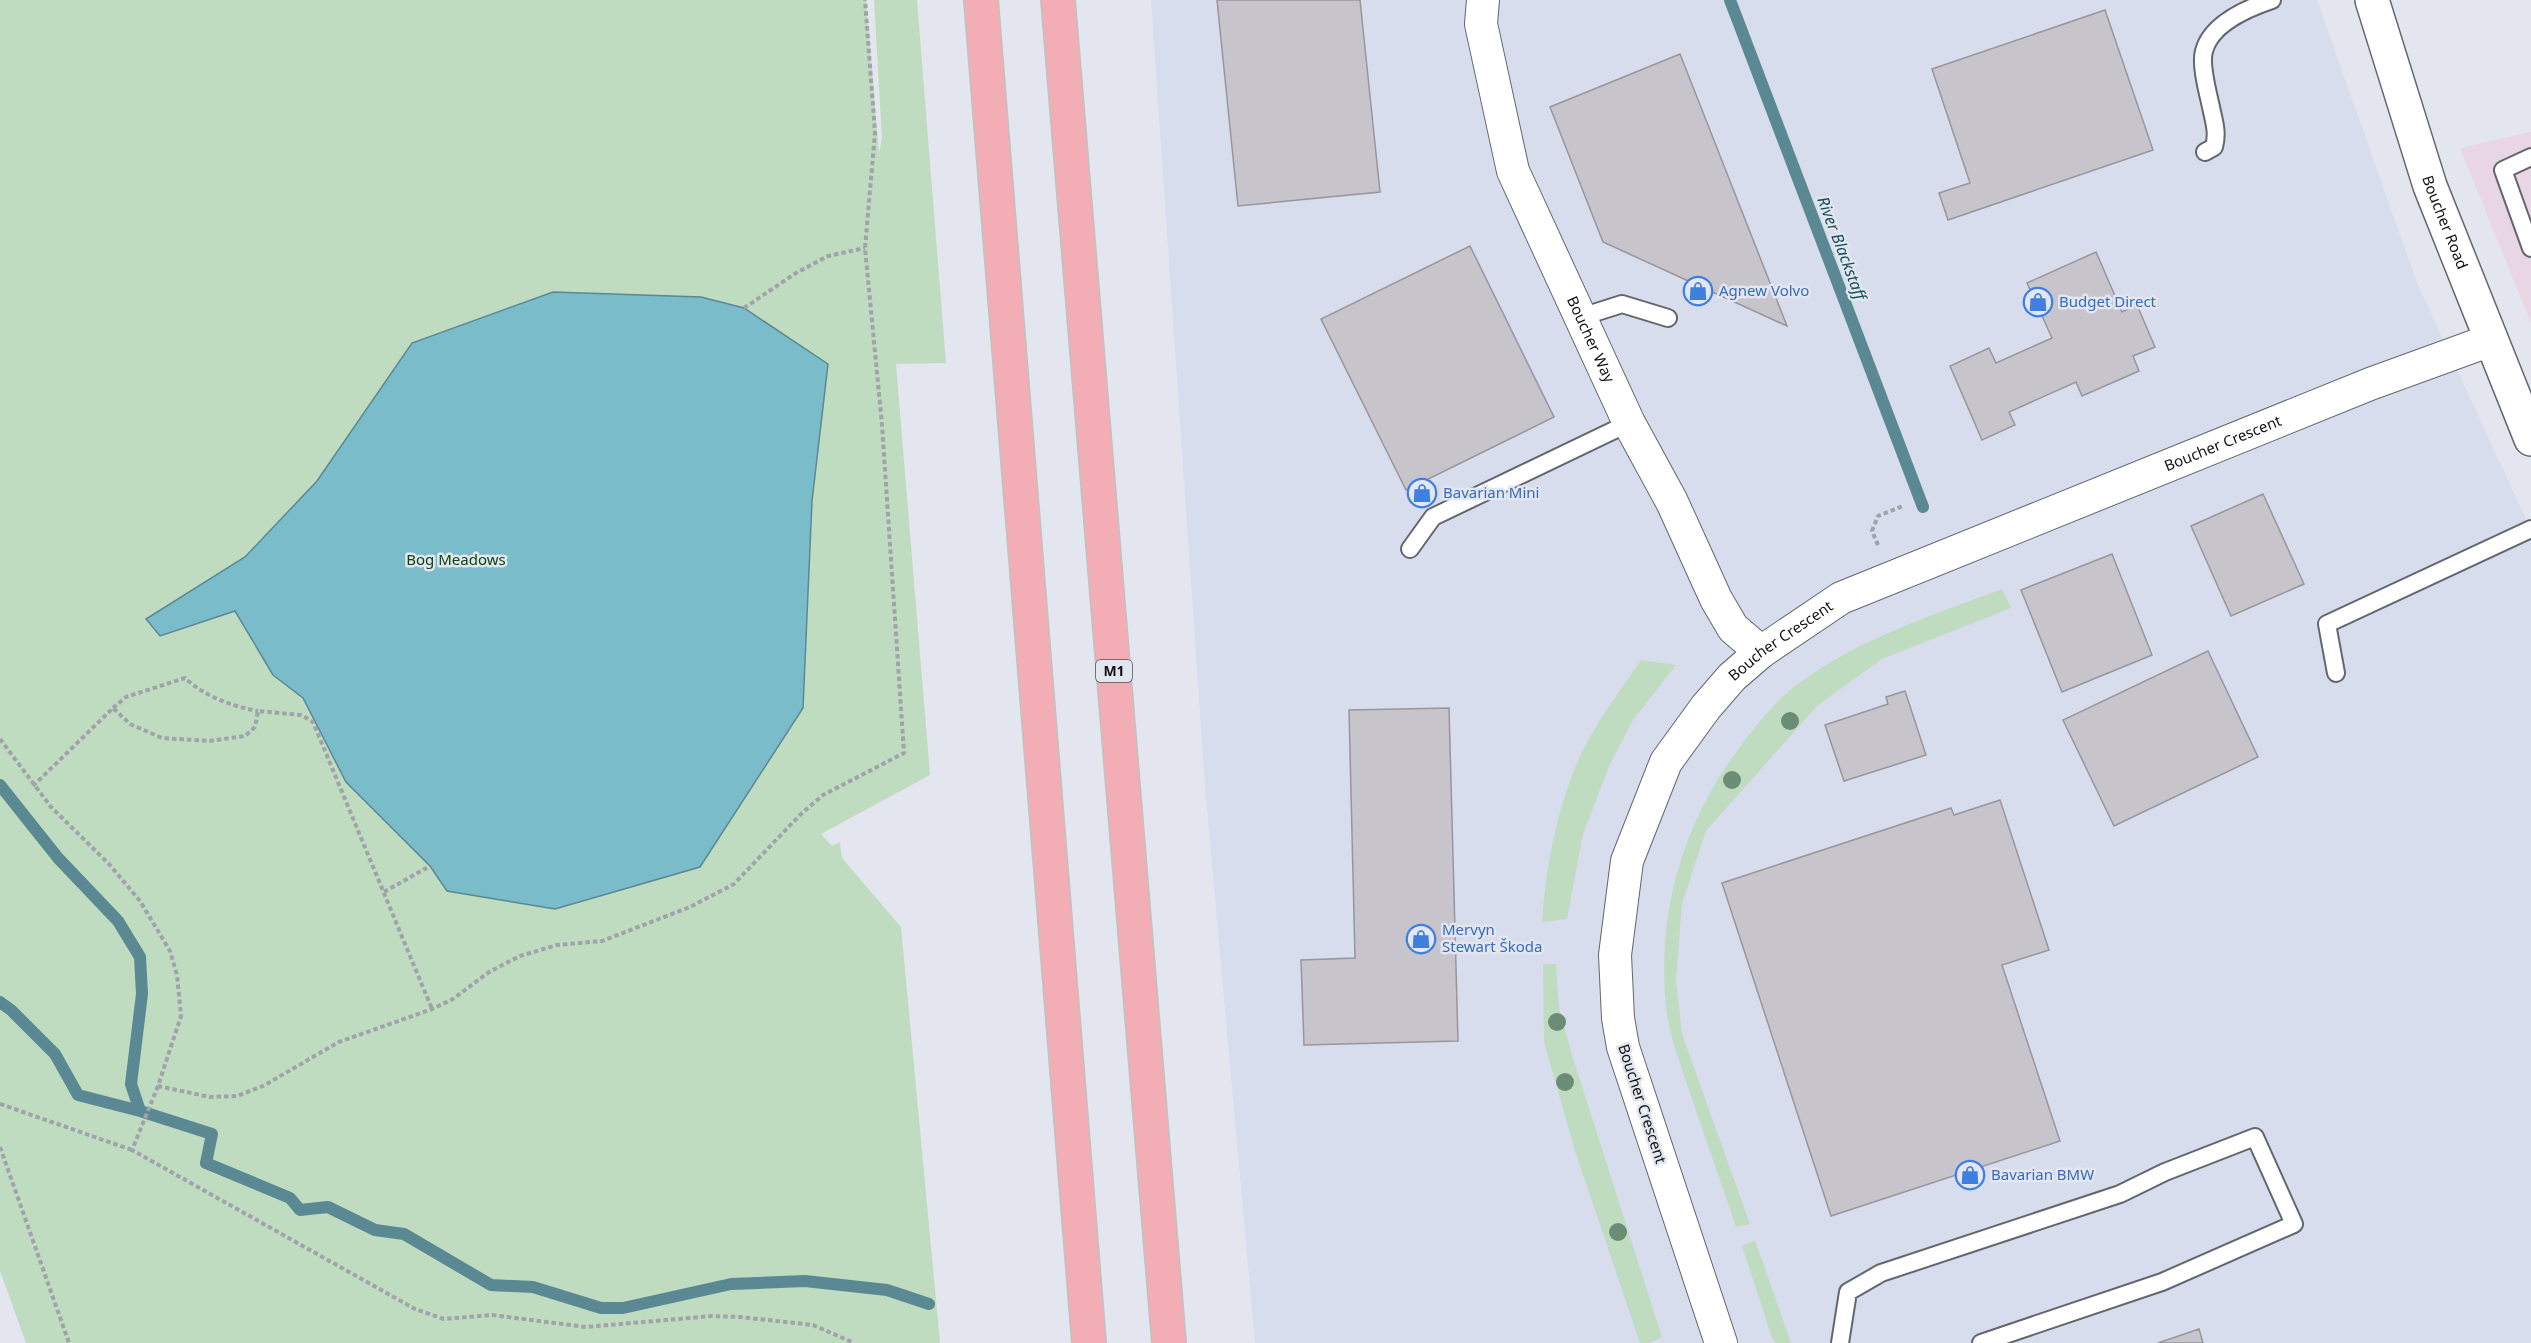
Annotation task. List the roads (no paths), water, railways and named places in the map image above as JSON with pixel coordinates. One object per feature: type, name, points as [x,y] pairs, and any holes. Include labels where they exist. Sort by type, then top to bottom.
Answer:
[{"type":"highway","points":[[981,0],[1089,1343]]},
{"type":"highway","name":"M1","points":[[1058,0],[1168,1343]]},
{"type":"street","name":"Boucher Way","points":[[1483,0],[1481,24],[1513,171],[1629,423],[1672,502],[1716,599],[1733,628],[1761,652]]},
{"type":"street","name":"Boucher Road","points":[[2372,0],[2430,186],[2531,439]]},
{"type":"street","name":"Boucher Crescent","points":[[1721,1343],[1623,1047],[1618,1018],[1616,955],[1627,861],[1666,762],[1713,699],[1732,677],[1761,652],[1841,598],[2370,384],[2491,340]]},
{"type":"lane","points":[[2205,152],[2214,147],[2218,135],[2205,75],[2204,52],[2214,34],[2231,19],[2254,6],[2272,0]]},
{"type":"lane","points":[[2531,157],[2503,170],[2531,248]]},
{"type":"lane","points":[[1581,317],[1622,304],[1668,318]]},
{"type":"lane","points":[[1410,549],[1433,517],[1629,423]]},
{"type":"lane","points":[[2336,673],[2327,624],[2531,529]]},
{"type":"lane","points":[[1840,1343],[1848,1292],[1881,1273],[2120,1194],[2165,1172],[2255,1137],[2294,1224],[2162,1282],[1981,1343]]},
{"type":"water","points":[[553,292],[701,297],[744,308],[828,364],[812,501],[803,708],[700,867],[555,909],[447,891],[430,866],[346,782],[303,698],[273,675],[235,611],[160,636],[146,619],[245,557],[317,481],[412,343]]},
{"type":"waterway","name":"River Blackstaff","points":[[1730,0],[1923,507]]},
{"type":"waterway","points":[[0,785],[58,858],[118,921],[140,957],[142,994],[131,1084],[140,1111],[212,1134],[206,1163],[290,1198],[300,1210],[328,1207],[375,1230],[404,1234],[491,1285],[533,1287],[601,1308],[623,1308],[731,1284],[805,1281],[887,1290],[929,1304]]},
{"type":"waterway","points":[[0,1002],[55,1054],[78,1095],[140,1111]]},
{"type":"place","name":"Agnew Volvo","points":[[1698,291]]},
{"type":"place","name":"Budget Direct","points":[[2038,302]]},
{"type":"place","name":"Bavarian Mini","points":[[1422,493]]},
{"type":"place","name":"Mervyn Stewart Škoda","points":[[1421,939]]},
{"type":"place","name":"Bavarian BMW","points":[[1970,1175]]},
{"type":"park label","name":"Bog Meadows","points":[[456,560]]}]
